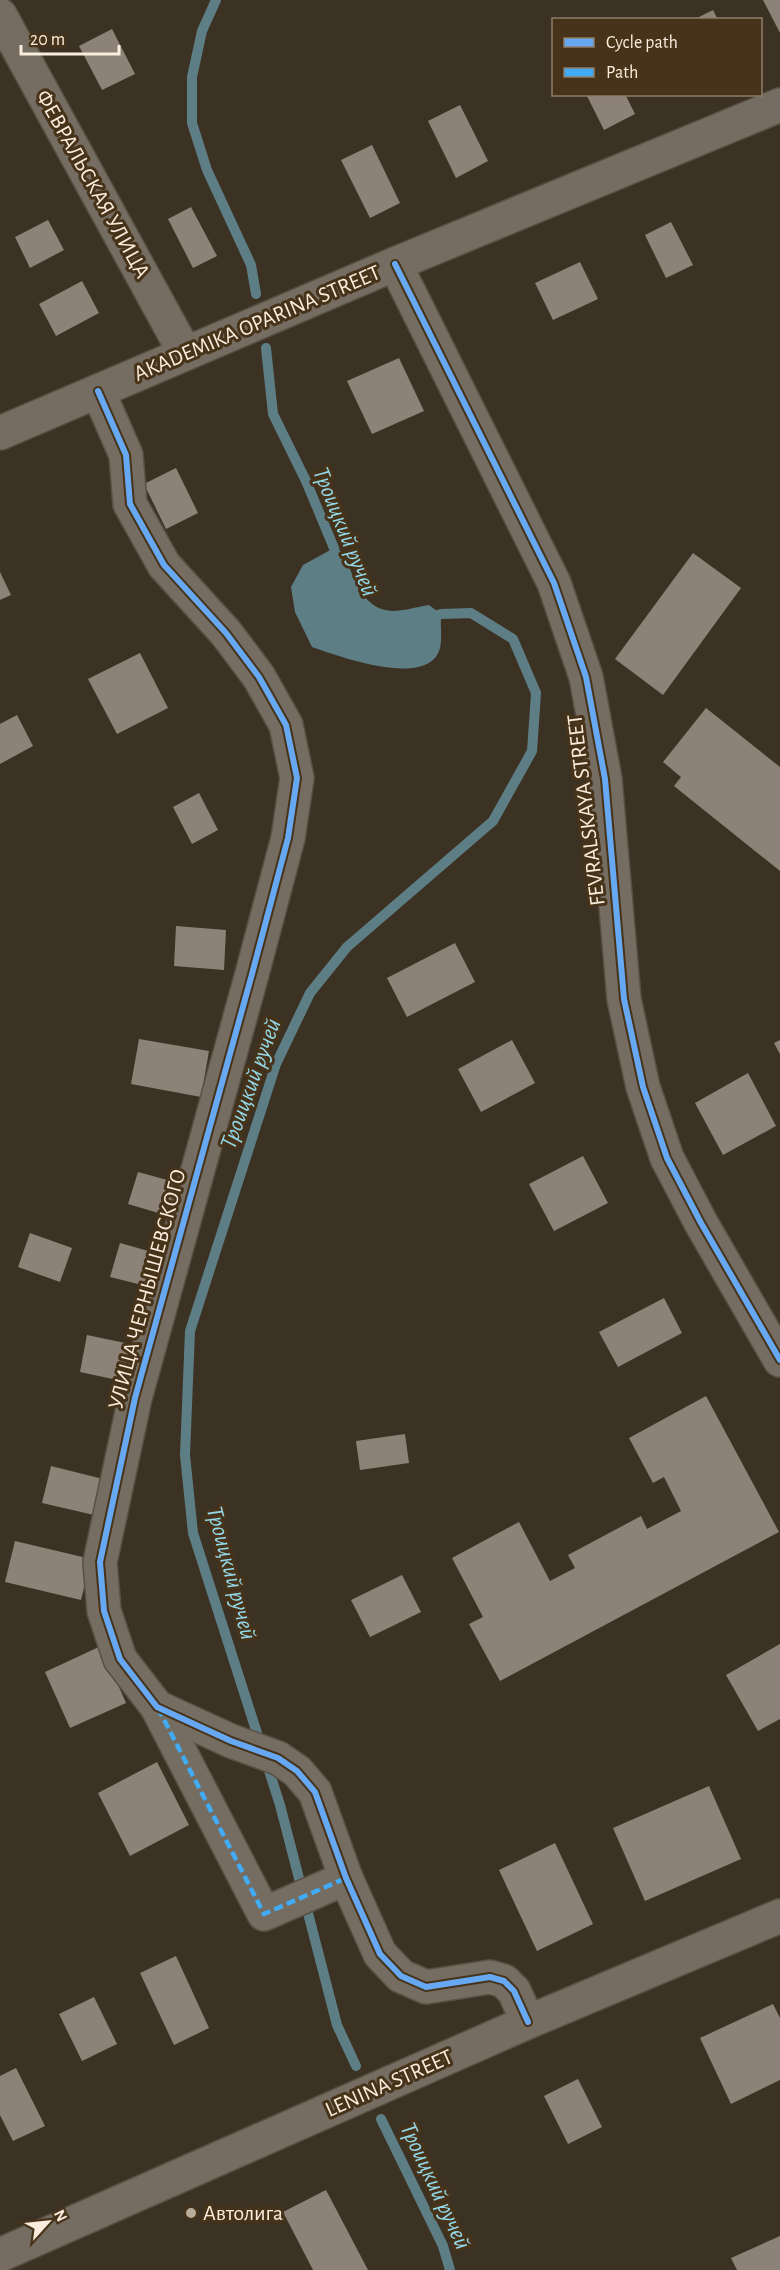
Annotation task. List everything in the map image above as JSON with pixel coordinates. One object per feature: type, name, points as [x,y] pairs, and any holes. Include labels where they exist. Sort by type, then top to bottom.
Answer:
[{"type":"street","name":"ФЕВРАЛЬСКАЯ УЛИЦА","points":[[0,15],[185,353]]},
{"type":"street","name":"AKADEMIKA OPARINA STREET","points":[[0,433],[394,264],[780,105]]},
{"type":"street","name":"FEVRALSKAYA STREET","points":[[394,264],[554,583],[586,677],[605,779],[624,999],[643,1087],[667,1158],[780,1360]]},
{"type":"street","name":"УЛИЦА ЧЕРНЫШЕВСКОГО","points":[[98,391],[126,455],[130,504],[164,565],[226,633],[259,677],[285,725],[297,778],[288,838],[135,1398],[100,1562],[104,1611],[120,1659],[157,1707],[231,1741],[278,1758],[297,1771],[315,1792],[335,1883],[380,1954],[400,1976],[426,1987],[490,1977],[504,1981],[514,1991],[528,2022]]},
{"type":"street","points":[[157,1707],[264,1914],[335,1883]]},
{"type":"street","name":"LENINA STREET","points":[[0,2255],[528,2022],[780,1916]]},
{"type":"water","points":[[334,548],[344,553],[355,581],[366,598],[381,609],[405,610],[429,605],[441,614],[440,647],[431,662],[417,667],[380,666],[341,657],[312,647],[295,612],[291,587],[303,565]]},
{"type":"building","points":[[763,0],[780,0],[780,33]]},
{"type":"building","points":[[713,10],[717,18],[697,18]]},
{"type":"building","points":[[112,29],[135,74],[102,90],[79,46]]},
{"type":"building","points":[[587,96],[626,96],[635,114],[604,130]]},
{"type":"building","points":[[460,105],[488,161],[456,178],[428,121]]},
{"type":"building","points":[[372,145],[400,203],[370,218],[341,160]]},
{"type":"building","points":[[191,207],[217,256],[193,268],[168,219]]},
{"type":"building","points":[[48,220],[64,250],[30,268],[15,237]]},
{"type":"building","points":[[671,222],[693,265],[666,278],[645,235]]},
{"type":"building","points":[[580,262],[598,299],[553,320],[535,283]]},
{"type":"building","points":[[82,281],[99,313],[56,336],[39,304]]},
{"type":"building","points":[[399,358],[424,411],[372,434],[347,381]]},
{"type":"building","points":[[176,468],[198,513],[166,529],[144,484]]},
{"type":"building","points":[[693,553],[741,588],[663,695],[615,659]]},
{"type":"building","points":[[0,572],[11,595],[0,600]]},
{"type":"building","points":[[140,653],[168,708],[117,734],[88,679]]},
{"type":"building","points":[[706,708],[780,767],[780,871],[674,786],[681,777],[663,762]]},
{"type":"building","points":[[17,715],[33,746],[0,764],[0,724]]},
{"type":"building","points":[[199,793],[218,830],[192,844],[173,807]]},
{"type":"building","points":[[176,926],[226,930],[224,970],[174,966]]},
{"type":"building","points":[[455,943],[475,982],[407,1017],[387,978]]},
{"type":"building","points":[[139,1039],[209,1051],[201,1097],[131,1084]]},
{"type":"building","points":[[512,1040],[535,1083],[481,1112],[458,1069]]},
{"type":"building","points":[[780,1040],[780,1054],[774,1043]]},
{"type":"building","points":[[748,1073],[776,1126],[723,1155],[695,1103]]},
{"type":"building","points":[[583,1156],[608,1203],[554,1231],[529,1184]]},
{"type":"building","points":[[138,1172],[182,1184],[172,1217],[128,1204]]},
{"type":"building","points":[[30,1233],[72,1248],[60,1282],[18,1267]]},
{"type":"building","points":[[120,1243],[159,1254],[150,1287],[110,1277]]},
{"type":"building","points":[[664,1298],[682,1333],[618,1367],[599,1332]]},
{"type":"building","points":[[87,1335],[130,1344],[122,1381],[80,1372]]},
{"type":"building","points":[[706,1396],[779,1532],[500,1681],[469,1624],[483,1617],[452,1558],[519,1522],[550,1581],[575,1568],[568,1555],[641,1516],[647,1529],[681,1511],[664,1477],[653,1483],[629,1438]]},
{"type":"building","points":[[405,1434],[409,1463],[360,1470],[356,1441]]},
{"type":"building","points":[[51,1466],[103,1479],[94,1515],[42,1503]]},
{"type":"building","points":[[15,1541],[91,1559],[81,1600],[5,1582]]},
{"type":"building","points":[[402,1575],[421,1612],[370,1637],[351,1600]]},
{"type":"building","points":[[780,1644],[780,1719],[758,1731],[726,1675]]},
{"type":"building","points":[[101,1646],[126,1703],[70,1728],[45,1672]]},
{"type":"building","points":[[157,1762],[189,1825],[130,1856],[98,1793]]},
{"type":"building","points":[[709,1786],[741,1859],[645,1901],[613,1828]]},
{"type":"building","points":[[555,1843],[593,1924],[537,1951],[499,1870]]},
{"type":"building","points":[[176,1956],[209,2028],[174,2045],[140,1973]]},
{"type":"building","points":[[94,1997],[117,2044],[82,2061],[59,2014]]},
{"type":"building","points":[[773,2004],[780,2018],[780,2080],[731,2104],[700,2038]]},
{"type":"building","points":[[16,2068],[45,2126],[13,2141],[0,2115],[0,2076]]},
{"type":"building","points":[[578,2079],[602,2127],[568,2144],[544,2096]]},
{"type":"building","points":[[326,2190],[368,2270],[313,2270],[283,2212]]},
{"type":"building","points":[[780,2236],[780,2270],[737,2270],[731,2258]]},
{"type":"waterway","name":"Троицкий ручей","points":[[216,0],[202,31],[192,77],[192,123],[207,170],[251,265],[256,294]]},
{"type":"waterway","name":"Троицкий ручей","points":[[266,348],[273,414],[306,481],[334,548],[337,561]]},
{"type":"waterway","name":"Троицкий ручей","points":[[356,2066],[337,2025],[280,1805],[193,1533],[185,1455],[190,1331],[276,1064],[310,993],[347,947],[493,821],[532,751],[536,693],[513,639],[471,613],[441,614],[428,619]]},
{"type":"waterway","name":"Троицкий ручей","points":[[381,2119],[443,2246],[450,2270]]},
{"type":"marked path","points":[[158,1708],[264,1914],[346,1878]]},
{"type":"cycle path","points":[[395,264],[554,583],[586,677],[605,779],[624,999],[643,1087],[667,1158],[701,1223],[780,1360]]},
{"type":"cycle path","points":[[98,391],[126,455],[130,504],[164,565],[226,633],[259,677],[286,725],[297,778],[288,838],[135,1398],[100,1562],[104,1611],[120,1659],[157,1707],[231,1741],[278,1758],[297,1771],[315,1792],[346,1878],[380,1954],[401,1976],[426,1987],[490,1977],[504,1981],[514,1991],[528,2022]]},
{"type":"place","name":"Автолига","points":[[191,2213]]}]
